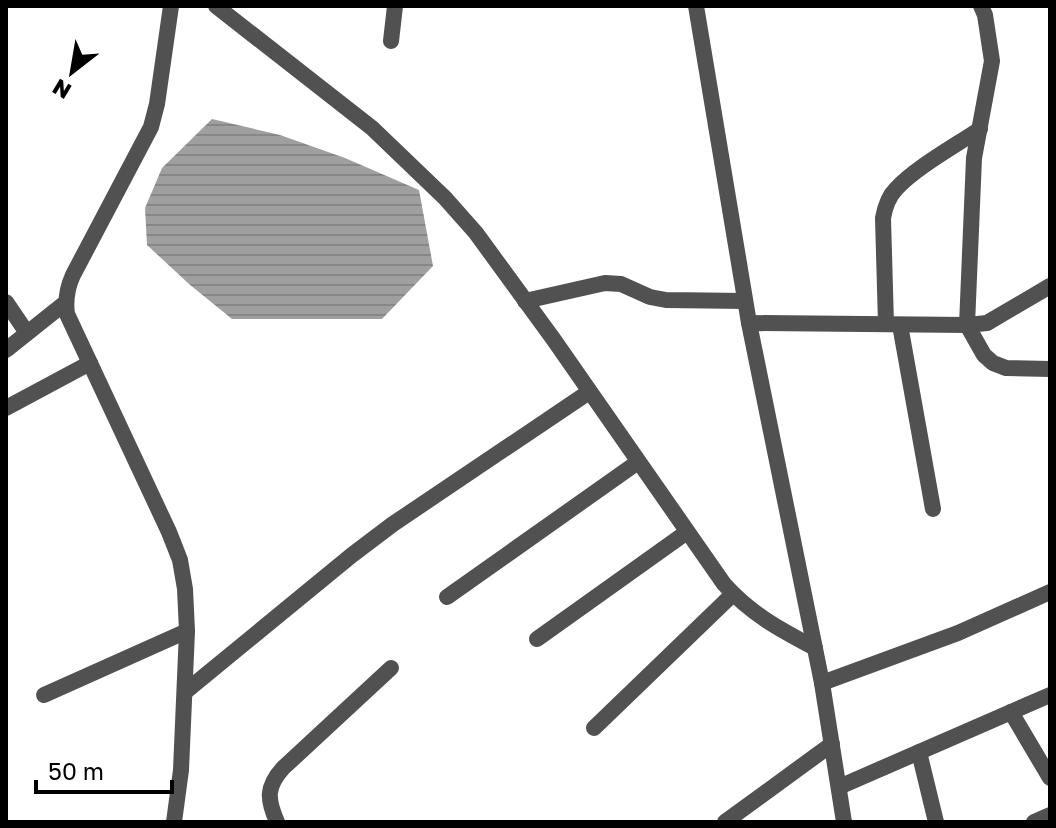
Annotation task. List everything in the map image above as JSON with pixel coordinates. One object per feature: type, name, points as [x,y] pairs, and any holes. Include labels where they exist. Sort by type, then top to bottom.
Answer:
[{"type":"street","points":[[171,6],[151,127],[73,275],[65,303],[67,314],[180,560],[187,631],[181,770],[174,822]]},
{"type":"street","points":[[216,6],[372,128],[445,198],[476,233],[733,594],[763,619],[815,648]]},
{"type":"street","points":[[391,41],[395,6]]},
{"type":"street","points":[[696,6],[745,301],[822,683],[844,822]]},
{"type":"street","points":[[981,6],[992,61],[974,158],[967,325],[984,355],[993,363],[1006,368],[1050,369]]},
{"type":"street","points":[[933,509],[893,324],[883,218],[894,190],[980,129]]},
{"type":"street","points":[[525,301],[605,283],[621,284],[650,297],[666,300],[745,301]]},
{"type":"street","points":[[749,323],[987,323],[1050,286]]},
{"type":"street","points":[[6,302],[27,333]]},
{"type":"street","points":[[6,350],[65,303]]},
{"type":"street","points":[[6,408],[90,363]]},
{"type":"street","points":[[185,692],[393,524],[589,392]]},
{"type":"street","points":[[447,597],[638,462]]},
{"type":"street","points":[[537,639],[687,532]]},
{"type":"street","points":[[822,683],[958,633],[1050,592]]},
{"type":"street","points":[[594,728],[733,594]]},
{"type":"street","points":[[44,695],[187,631]]},
{"type":"street","points":[[277,822],[271,809],[272,780],[391,668]]},
{"type":"street","points":[[839,787],[1050,695]]},
{"type":"street","points":[[1011,712],[1050,778]]},
{"type":"street","points":[[725,822],[832,744]]},
{"type":"street","points":[[919,752],[936,822]]},
{"type":"street","points":[[1034,822],[1050,815]]},
{"type":"shaded area","points":[[212,119],[280,135],[345,158],[419,190],[433,266],[382,319],[232,319],[147,245],[145,208],[162,168]]}]
